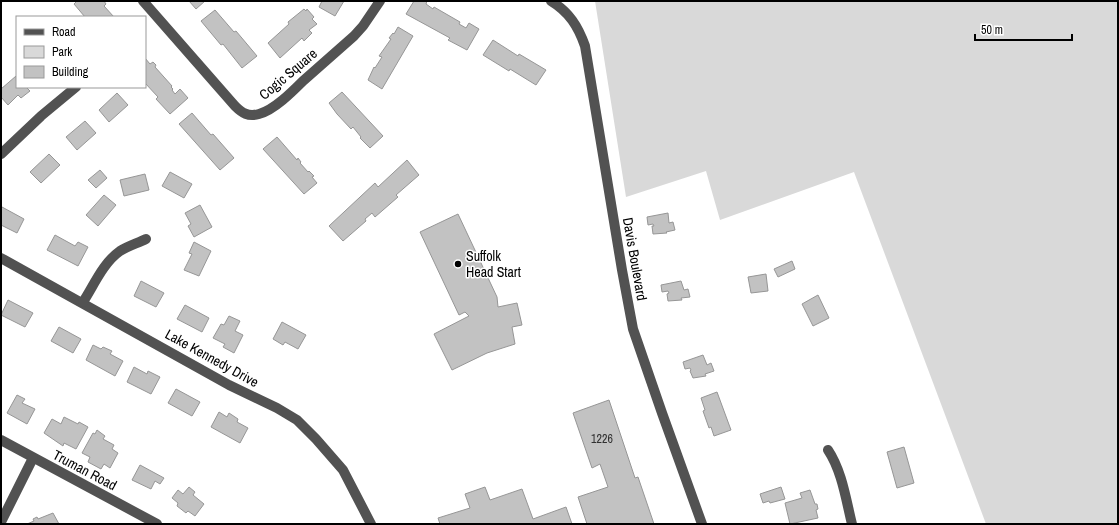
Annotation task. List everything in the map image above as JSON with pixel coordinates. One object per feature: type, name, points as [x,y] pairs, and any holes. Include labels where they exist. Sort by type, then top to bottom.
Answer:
[{"type":"street","name":"Cogic Square","points":[[143,1],[235,106],[243,114],[250,115],[260,114],[268,110],[285,97],[354,36],[363,26],[380,1]]},
{"type":"street","name":"Davis Boulevard","points":[[551,1],[566,12],[575,23],[585,46],[633,329],[702,524]]},
{"type":"street","points":[[1,154],[41,116],[75,88]]},
{"type":"street","points":[[83,302],[104,267],[111,259],[121,250],[146,239]]},
{"type":"street","name":"Lake Kennedy Drive","points":[[1,258],[83,302],[229,385],[277,408],[297,420],[343,470],[371,524]]},
{"type":"street","name":"Truman Road","points":[[1,440],[156,524]]},
{"type":"street","points":[[828,450],[834,459],[839,473],[852,524]]},
{"type":"street","points":[[1,522],[33,458]]},
{"type":"green space","points":[[595,1],[1118,1],[1118,524],[986,524],[854,172],[720,220],[706,171],[626,197]]},
{"type":"building","points":[[77,1],[104,1],[106,4],[104,6],[113,16],[84,16],[74,4]]},
{"type":"building","points":[[189,1],[205,1],[196,9]]},
{"type":"building","points":[[322,1],[344,1],[335,16],[319,7]]},
{"type":"building","points":[[414,1],[427,1],[426,4],[433,9],[434,7],[460,22],[459,24],[466,28],[469,23],[479,29],[467,50],[448,40],[450,38],[406,14]]},
{"type":"building","points":[[304,9],[306,11],[307,9],[314,17],[312,19],[317,24],[309,30],[312,33],[304,41],[302,38],[280,58],[268,43],[289,24],[288,22]]},
{"type":"building","points":[[215,10],[234,32],[236,31],[257,56],[242,68],[223,44],[221,45],[201,21]]},
{"type":"building","points":[[398,27],[413,36],[382,89],[368,80],[374,67],[375,68],[382,57],[379,56],[391,39],[389,38],[393,33],[394,34]]},
{"type":"building","points":[[493,40],[518,56],[519,54],[546,70],[536,85],[483,55]]},
{"type":"building","points":[[146,59],[150,64],[153,62],[156,65],[155,67],[172,86],[172,90],[175,94],[180,89],[188,98],[170,114],[156,99],[158,97],[146,84]]},
{"type":"building","points":[[16,76],[16,88],[27,88],[30,91],[21,98],[18,95],[8,105],[1,97],[1,89]]},
{"type":"building","points":[[342,92],[383,136],[370,148],[360,138],[361,137],[353,127],[351,129],[329,103]]},
{"type":"building","points":[[117,93],[128,105],[109,122],[99,110]]},
{"type":"building","points":[[192,113],[234,158],[220,170],[179,124]]},
{"type":"building","points":[[85,121],[96,133],[77,150],[66,137]]},
{"type":"building","points":[[277,137],[297,160],[298,158],[301,162],[300,163],[308,172],[309,171],[314,176],[312,177],[317,183],[304,194],[263,149]]},
{"type":"building","points":[[49,154],[60,165],[41,183],[30,172]]},
{"type":"building","points":[[407,160],[419,175],[396,195],[398,197],[375,217],[372,213],[365,219],[366,221],[343,241],[329,226],[375,183],[378,187]]},
{"type":"building","points":[[100,170],[107,178],[96,188],[88,180]]},
{"type":"building","points":[[170,172],[192,184],[184,198],[162,186]]},
{"type":"building","points":[[145,174],[149,190],[124,196],[120,180]]},
{"type":"building","points":[[104,195],[116,205],[98,226],[86,215]]},
{"type":"building","points":[[200,205],[212,227],[194,237],[188,226],[191,224],[185,213]]},
{"type":"building","points":[[2,207],[24,219],[17,233],[1,225]]},
{"type":"building","points":[[668,213],[669,223],[673,222],[675,230],[666,232],[667,233],[653,234],[652,226],[654,226],[653,224],[648,225],[647,217]]},
{"type":"building","name":"Suffolk Head Start","points":[[458,214],[497,297],[498,307],[517,303],[522,325],[512,327],[515,344],[487,353],[452,370],[434,334],[469,316],[465,312],[459,315],[420,232]]},
{"type":"building","points":[[55,235],[75,246],[78,242],[88,247],[78,266],[47,250]]},
{"type":"building","points":[[194,242],[211,251],[199,276],[184,270],[192,254],[189,253]]},
{"type":"building","points":[[792,261],[795,269],[778,277],[774,269]]},
{"type":"building","points":[[766,274],[768,291],[751,293],[748,277]]},
{"type":"building","points":[[141,281],[164,293],[156,307],[134,296]]},
{"type":"building","points":[[681,281],[684,290],[688,289],[690,297],[681,298],[682,300],[668,301],[667,294],[669,293],[668,291],[662,292],[661,285]]},
{"type":"building","points":[[818,295],[829,318],[813,326],[802,304]]},
{"type":"building","points":[[8,300],[33,313],[25,327],[1,315]]},
{"type":"building","points":[[185,305],[209,318],[202,332],[177,319]]},
{"type":"building","points":[[229,316],[240,321],[235,331],[243,335],[234,353],[223,347],[225,344],[213,338],[221,324],[224,325]]},
{"type":"building","points":[[282,322],[306,335],[298,349],[285,342],[283,345],[273,339]]},
{"type":"building","points":[[59,327],[81,339],[73,353],[51,341]]},
{"type":"building","points":[[93,345],[101,349],[103,347],[112,351],[110,354],[123,361],[115,376],[86,360]]},
{"type":"building","points":[[703,355],[707,365],[711,363],[714,371],[705,374],[706,376],[693,378],[690,368],[685,369],[683,362]]},
{"type":"building","points":[[134,367],[147,374],[148,371],[160,377],[151,394],[127,382]]},
{"type":"building","points":[[176,389],[200,402],[192,416],[168,403]]},
{"type":"building","points":[[717,392],[731,430],[714,436],[711,427],[709,428],[703,411],[705,410],[701,398]]},
{"type":"building","points":[[17,395],[25,399],[22,403],[35,409],[27,424],[7,413]]},
{"type":"building","points":[[609,400],[635,478],[638,477],[654,524],[587,524],[578,497],[608,487],[600,464],[592,468],[573,413]]},
{"type":"building","points":[[219,412],[227,417],[229,413],[238,419],[237,422],[248,428],[240,443],[211,427]]},
{"type":"building","points":[[64,417],[88,427],[76,449],[64,443],[63,446],[44,433],[52,419],[61,424]]},
{"type":"building","points":[[97,430],[105,436],[103,439],[114,445],[112,449],[118,453],[110,468],[104,464],[101,469],[88,462],[90,457],[82,453],[93,433],[95,434]]},
{"type":"building","points":[[904,447],[914,483],[897,488],[887,452]]},
{"type":"building","points":[[140,465],[164,478],[160,484],[155,481],[151,489],[132,480]]},
{"type":"building","points":[[189,487],[195,492],[193,495],[204,504],[195,516],[188,511],[186,513],[177,506],[178,503],[172,498],[178,490],[183,494]]},
{"type":"building","points":[[485,487],[490,500],[522,489],[533,519],[566,507],[572,524],[440,524],[438,518],[470,508],[465,494]]},
{"type":"building","points":[[781,487],[785,499],[770,503],[769,501],[763,503],[760,494]]},
{"type":"building","points":[[810,490],[815,504],[817,504],[818,509],[816,510],[818,518],[790,524],[785,503],[802,498],[800,493]]},
{"type":"building","points":[[53,513],[59,524],[27,524],[34,521],[33,519],[37,517],[38,519]]},
{"type":"place","name":"Suffolk Head Start","points":[[458,264]]}]
